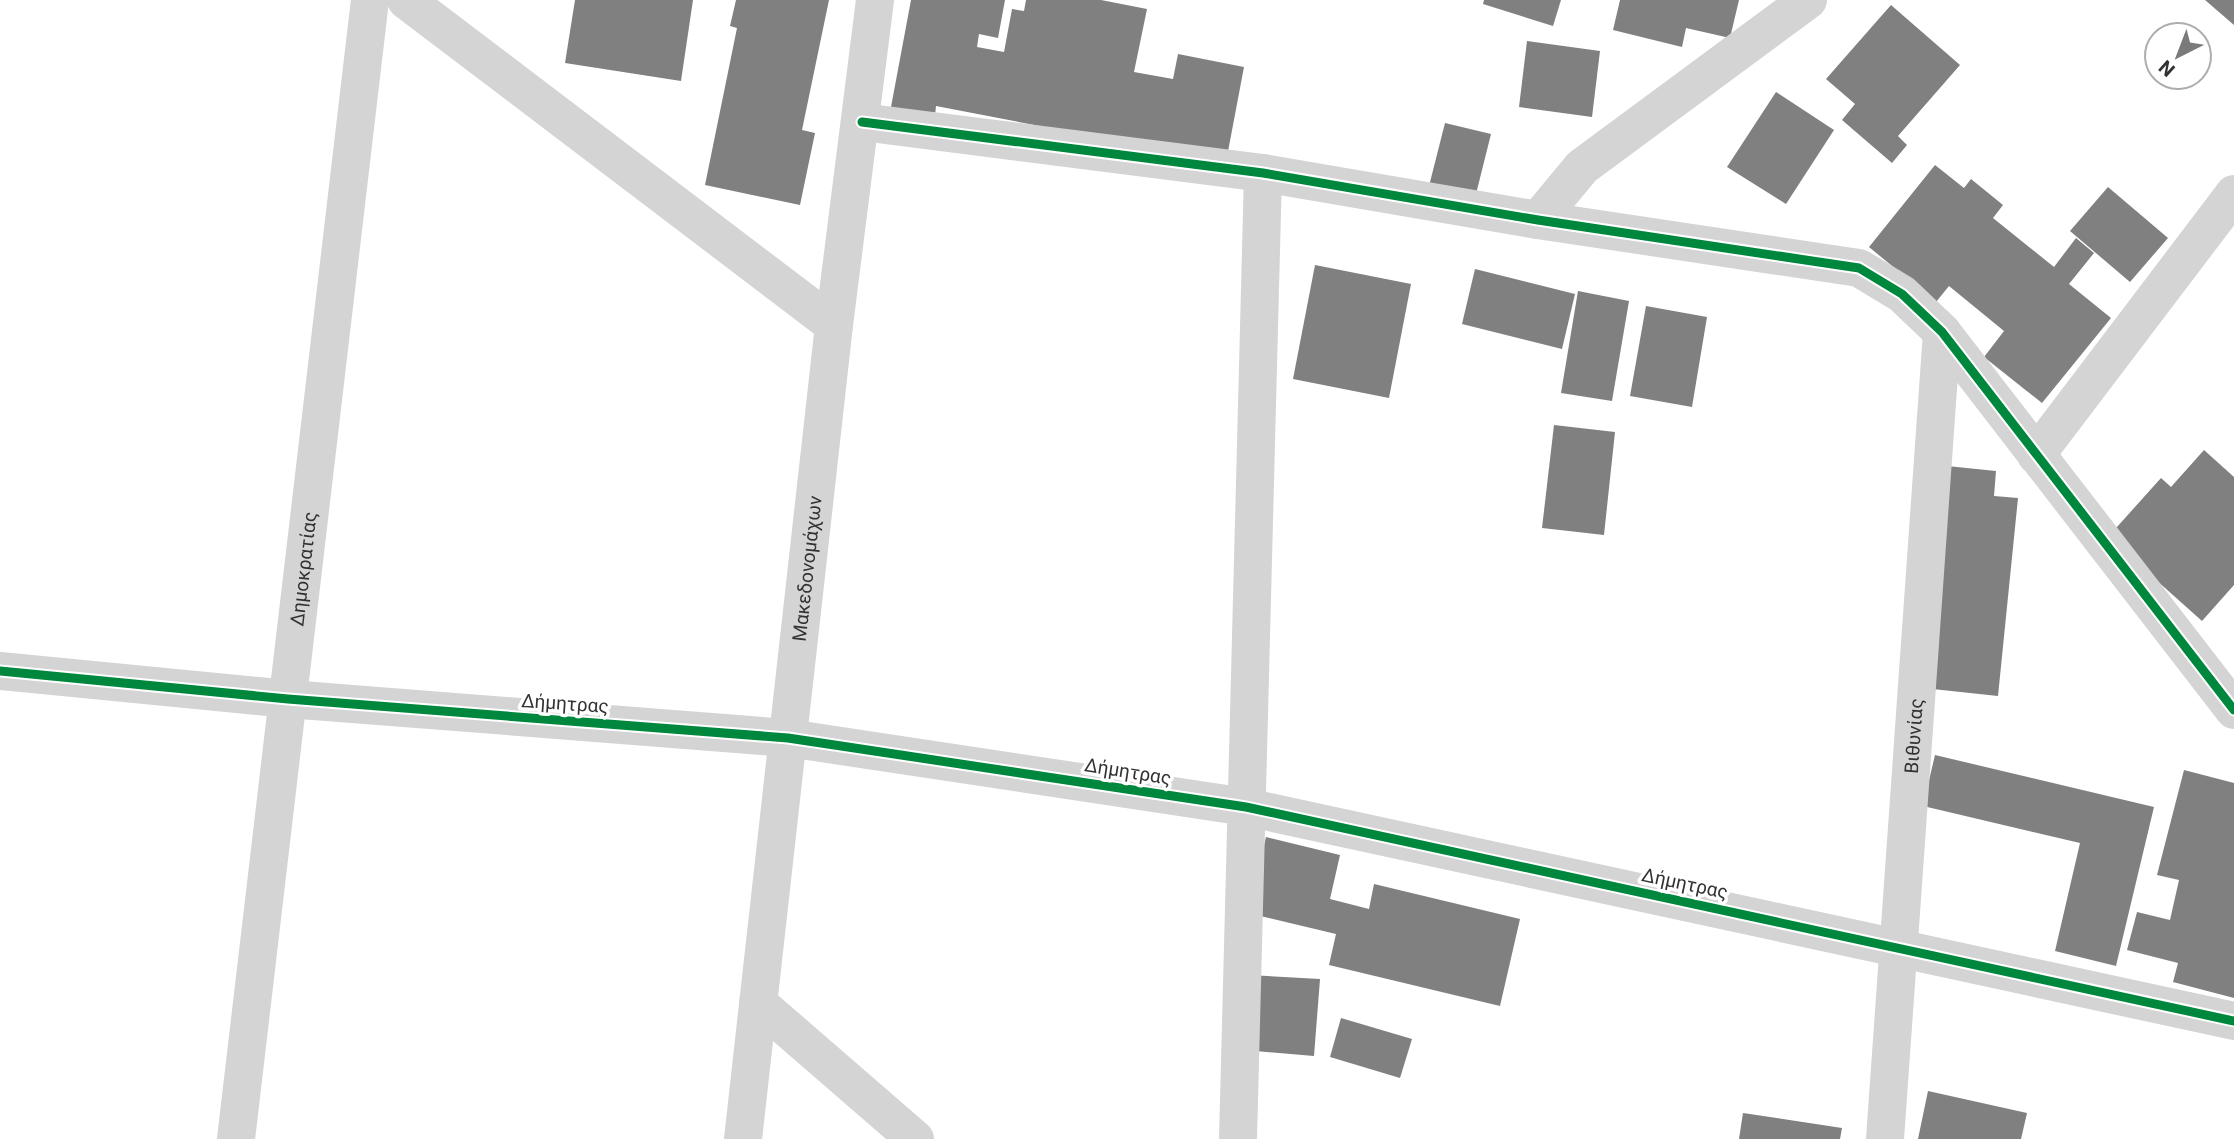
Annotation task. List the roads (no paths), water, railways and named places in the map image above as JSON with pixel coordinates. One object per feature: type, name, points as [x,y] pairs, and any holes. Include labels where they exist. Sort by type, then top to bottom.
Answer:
[{"type":"street","name":"Δημοκρατίας","points":[[236,1139],[370,0]]},
{"type":"street","points":[[406,0],[834,325]]},
{"type":"street","name":"Μακεδονομάχων","points":[[743,1139],[834,325],[862,122],[875,0]]},
{"type":"street","points":[[1538,220],[1582,167],[1808,0]]},
{"type":"street","points":[[862,122],[1263,173],[1538,220],[1859,268],[1902,294],[1942,332],[2234,709]]},
{"type":"street","points":[[1238,1139],[1263,173]]},
{"type":"street","points":[[2036,455],[2234,194]]},
{"type":"street","name":"Βιθυνίας","points":[[1885,1139],[1942,332]]},
{"type":"street","name":"Δήμητρας","points":[[0,671],[288,699],[788,738],[1246,807],[2234,1021]]},
{"type":"street","points":[[758,1003],[915,1139]]}]
